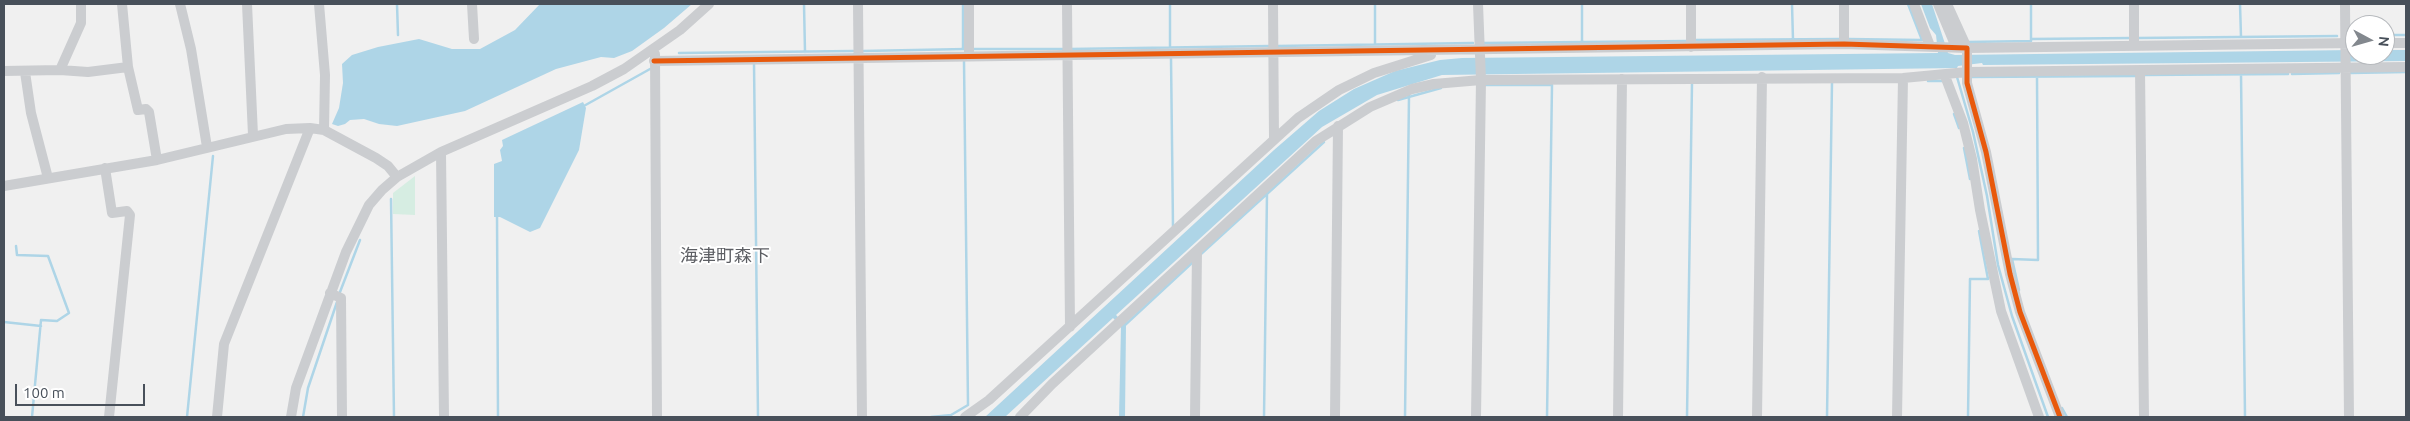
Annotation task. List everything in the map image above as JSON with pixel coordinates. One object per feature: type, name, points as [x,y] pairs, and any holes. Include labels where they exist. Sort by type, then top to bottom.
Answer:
[{"type":"street","points":[[60,70],[80,23],[81,4]]},
{"type":"street","points":[[122,4],[128,67],[138,110],[146,109],[149,112],[157,160]]},
{"type":"street","points":[[180,4],[191,49],[207,147]]},
{"type":"street","points":[[247,4],[252,136]]},
{"type":"street","points":[[319,4],[325,75],[324,130]]},
{"type":"street","points":[[472,4],[474,40]]},
{"type":"street","points":[[291,417],[296,388],[346,252],[369,205],[397,177],[441,152],[592,86],[624,69],[680,30],[709,4]]},
{"type":"street","points":[[858,4],[862,417]]},
{"type":"street","points":[[969,4],[969,56]]},
{"type":"street","points":[[1067,4],[1070,327]]},
{"type":"street","points":[[1273,4],[1274,139]]},
{"type":"street","points":[[1476,417],[1481,79],[1478,4]]},
{"type":"street","points":[[1691,4],[1691,47]]},
{"type":"street","points":[[1844,4],[1844,44]]},
{"type":"street","points":[[1914,4],[1933,46]]},
{"type":"street","points":[[1938,4],[1961,49]]},
{"type":"street","points":[[1947,4],[1961,49],[1966,83],[1986,152],[2020,312],[2060,417]]},
{"type":"street","points":[[2134,4],[2134,46]]},
{"type":"street","points":[[654,61],[1479,51],[1844,44],[1933,46],[1961,49],[2345,45]]},
{"type":"street","points":[[655,48],[657,417]]},
{"type":"street","points":[[965,417],[990,400],[1274,139],[1339,90],[1387,68],[1444,51]]},
{"type":"street","points":[[4,71],[60,70],[88,72],[128,67]]},
{"type":"street","points":[[2346,67],[2349,417]]},
{"type":"street","points":[[1020,417],[1052,384],[1316,141],[1370,107],[1412,89],[1434,84],[1481,79],[1903,78],[1965,72],[2406,67]]},
{"type":"street","points":[[2140,70],[2144,417]]},
{"type":"street","points":[[24,72],[48,178]]},
{"type":"street","points":[[1947,75],[1972,158],[1980,210],[2001,311],[2038,417]]},
{"type":"street","points":[[1757,417],[1762,77]]},
{"type":"street","points":[[1618,417],[1622,78]]},
{"type":"street","points":[[1897,417],[1903,78]]},
{"type":"street","points":[[1335,417],[1338,126]]},
{"type":"street","points":[[217,417],[224,344],[310,128]]},
{"type":"street","points":[[4,186],[157,160],[286,129],[310,128],[324,130],[376,158],[388,166],[397,177]]},
{"type":"street","points":[[441,152],[444,417]]},
{"type":"street","points":[[105,168],[112,213],[127,211],[130,215],[109,417]]},
{"type":"street","points":[[1195,417],[1197,251]]},
{"type":"street","points":[[1990,282],[1997,313],[2038,417]]},
{"type":"street","points":[[330,293],[341,298],[342,417]]},
{"type":"green space","points":[[415,176],[415,215],[393,214],[393,193]]},
{"type":"water","points":[[540,4],[692,4],[664,28],[632,51],[614,58],[601,57],[556,69],[465,111],[397,126],[379,124],[364,119],[350,120],[338,126],[332,124],[339,108],[343,83],[342,64],[352,55],[378,47],[419,39],[452,49],[480,49],[515,30]]},
{"type":"water","points":[[1921,4],[1932,4],[1948,53],[1955,55],[2345,50],[2345,62],[1983,65],[1982,63],[1958,66],[1957,68],[1442,75],[1377,95],[1322,127],[1116,315],[1126,325],[1125,417],[1119,417],[1121,326],[1113,318],[1005,417],[985,417],[1274,150],[1319,111],[1354,89],[1395,71],[1440,60],[1462,58],[1938,53],[1936,35],[1930,28]]},
{"type":"water","points":[[2395,50],[2406,50],[2406,61],[2395,61]]},
{"type":"water","points":[[583,102],[586,108],[579,150],[540,228],[530,232],[500,217],[494,217],[494,164],[502,161],[500,150],[503,146],[502,140]]},
{"type":"waterway","points":[[397,4],[398,35]]},
{"type":"waterway","points":[[804,4],[805,52]]},
{"type":"waterway","points":[[963,4],[963,49]]},
{"type":"waterway","points":[[1170,4],[1170,47]]},
{"type":"waterway","points":[[1375,4],[1375,44]]},
{"type":"waterway","points":[[1582,4],[1582,42]]},
{"type":"waterway","points":[[1792,4],[1793,40]]},
{"type":"waterway","points":[[1848,39],[1922,40],[1908,4]]},
{"type":"waterway","points":[[1968,42],[2031,41],[2031,4]]},
{"type":"waterway","points":[[2240,4],[2241,37]]},
{"type":"waterway","points":[[2395,35],[2406,35]]},
{"type":"waterway","points":[[2138,38],[2337,36]]},
{"type":"waterway","points":[[2031,39],[2131,38]]},
{"type":"waterway","points":[[1694,40],[1840,39]]},
{"type":"waterway","points":[[1483,43],[1687,41]]},
{"type":"waterway","points":[[1277,46],[1473,43]]},
{"type":"waterway","points":[[1070,49],[1270,46]]},
{"type":"waterway","points":[[863,51],[966,49]]},
{"type":"waterway","points":[[973,49],[1063,49]]},
{"type":"waterway","points":[[679,53],[853,51]]},
{"type":"waterway","points":[[1171,58],[1173,227]]},
{"type":"waterway","points":[[931,417],[951,415],[968,405],[964,61]]},
{"type":"waterway","points":[[754,63],[758,416]]},
{"type":"waterway","points":[[582,107],[650,69]]},
{"type":"waterway","points":[[2351,73],[2406,72]]},
{"type":"waterway","points":[[2292,74],[2339,73]]},
{"type":"waterway","points":[[2241,74],[2245,417]]},
{"type":"waterway","points":[[2143,75],[2288,74]]},
{"type":"waterway","points":[[1970,77],[2135,76]]},
{"type":"waterway","points":[[1957,77],[1973,132],[1987,196],[1998,265],[2012,316],[2048,417]]},
{"type":"waterway","points":[[2019,290],[2012,259],[2038,260],[2037,77]]},
{"type":"waterway","points":[[1928,81],[1942,81]]},
{"type":"waterway","points":[[1827,417],[1832,82]]},
{"type":"waterway","points":[[1687,417],[1692,83]]},
{"type":"waterway","points":[[1486,85],[1551,85]]},
{"type":"waterway","points":[[1547,417],[1552,85]]},
{"type":"waterway","points":[[1398,100],[1441,88]]},
{"type":"waterway","points":[[1405,417],[1409,96]]},
{"type":"waterway","points":[[1954,114],[1959,128]]},
{"type":"waterway","points":[[1201,254],[1324,142]]},
{"type":"waterway","points":[[1964,148],[1970,179]]},
{"type":"waterway","points":[[187,417],[213,156]]},
{"type":"waterway","points":[[1264,417],[1267,193]]},
{"type":"waterway","points":[[391,199],[394,417]]},
{"type":"waterway","points":[[497,214],[498,417]]},
{"type":"waterway","points":[[1968,417],[1970,279],[1988,279],[1979,231]]},
{"type":"waterway","points":[[340,292],[360,240]]},
{"type":"waterway","points":[[16,246],[17,255],[48,256],[69,313],[57,321],[41,320],[32,417]]},
{"type":"waterway","points":[[1125,325],[1193,262]]},
{"type":"waterway","points":[[303,417],[308,388],[337,302]]},
{"type":"waterway","points":[[4,322],[41,326]]},
{"type":"waterway","points":[[2062,408],[2067,417]]},
{"type":"cycle path","points":[[654,61],[1844,44],[1967,48],[1967,83],[1986,152],[2010,274],[2020,312],[2060,417]]},
{"type":"district","name":"海津町森下","points":[[725,256]]}]
